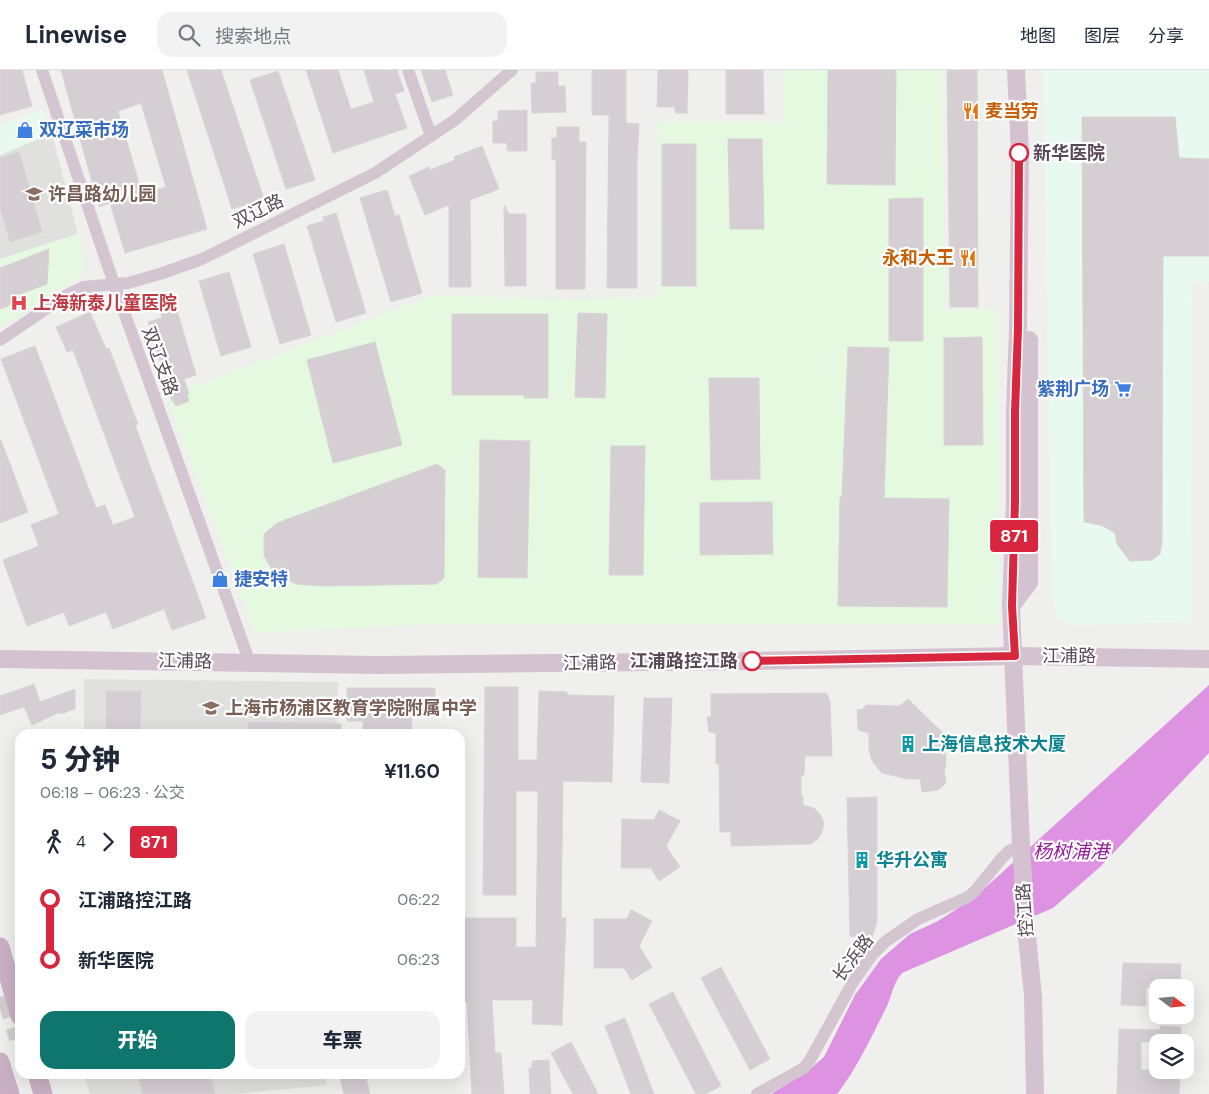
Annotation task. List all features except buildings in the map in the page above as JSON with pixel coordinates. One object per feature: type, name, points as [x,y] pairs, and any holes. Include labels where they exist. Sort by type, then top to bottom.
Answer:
[{"type":"main road","name":"控江路","points":[[1016,70],[1020,162],[1012,606],[1022,846],[1027,937],[1033,996],[1035,1094]]},
{"type":"main road","points":[[1012,606],[1029,582],[1027,70]]},
{"type":"main road","name":"江浦路","points":[[0,659],[437,664],[1015,656],[1209,659]]},
{"type":"main road","points":[[0,947],[15,999]]},
{"type":"main road","points":[[0,1062],[10,1094]]},
{"type":"main road","points":[[38,1079],[43,1094]]},
{"type":"street","name":"双辽支路","points":[[42,70],[114,284],[250,663]]},
{"type":"street","points":[[408,70],[431,136]]},
{"type":"street","name":"双辽路","points":[[0,340],[65,296],[82,287],[128,283],[163,274],[202,259],[375,173],[455,120],[512,70]]},
{"type":"street","name":"长浜路","points":[[757,1094],[804,1068],[853,982],[872,955],[885,942],[918,919],[968,897],[1009,851],[1022,846]]},
{"type":"shaded area","points":[[783,70],[941,70],[946,310],[997,309],[1000,625],[411,625],[255,633],[166,397],[433,295],[569,300],[659,297],[658,122],[782,122]]},
{"type":"shaded area","name":"紫荆广场","points":[[1043,70],[1209,70],[1209,281],[1192,282],[1191,622],[1073,625],[1059,618],[1052,596]]},
{"type":"shaded area","name":"双辽菜市场","points":[[43,110],[52,134],[0,155],[0,125]]},
{"type":"shaded area","name":"许昌路幼儿园","points":[[52,134],[78,234],[0,259],[0,155]]},
{"type":"shaded area","name":"上海新泰儿童医院","points":[[78,234],[84,264],[82,273],[76,279],[0,327],[0,259]]},
{"type":"shaded area","name":"上海市杨浦区教育学院附属中学","points":[[84,679],[338,682],[337,729],[84,729]]},
{"type":"shaded area","points":[[86,1079],[326,1079],[326,1085],[237,1094],[90,1094]]},
{"type":"water","name":"杨树浦港","points":[[1209,685],[1209,753],[1100,867],[1053,908],[902,973],[863,1053],[837,1094],[771,1094],[809,1070],[824,1057],[855,995],[881,959],[910,934],[938,921],[974,898]]},
{"type":"tunnel","points":[[7,995],[15,1021]]},
{"type":"bus line","name":"871","points":[[752,661],[1015,656],[1012,606],[1018,328],[1019,153]]},
{"type":"place","name":"麦当劳","points":[[971,111]]},
{"type":"place","name":"双辽菜市场","points":[[25,130]]},
{"type":"place","name":"新华医院","points":[[1019,153]]},
{"type":"place","name":"许昌路幼儿园","points":[[34,194]]},
{"type":"place","name":"永和大王","points":[[968,258]]},
{"type":"place","name":"上海新泰儿童医院","points":[[19,303]]},
{"type":"place","name":"紫荆广场","points":[[1123,389]]},
{"type":"place","name":"捷安特","points":[[220,579]]},
{"type":"place","name":"江浦路控江路","points":[[752,661]]},
{"type":"place","name":"上海市杨浦区教育学院附属中学","points":[[211,708]]},
{"type":"place","name":"上海信息技术大厦","points":[[908,744]]},
{"type":"place","name":"华升公寓","points":[[862,860]]}]
